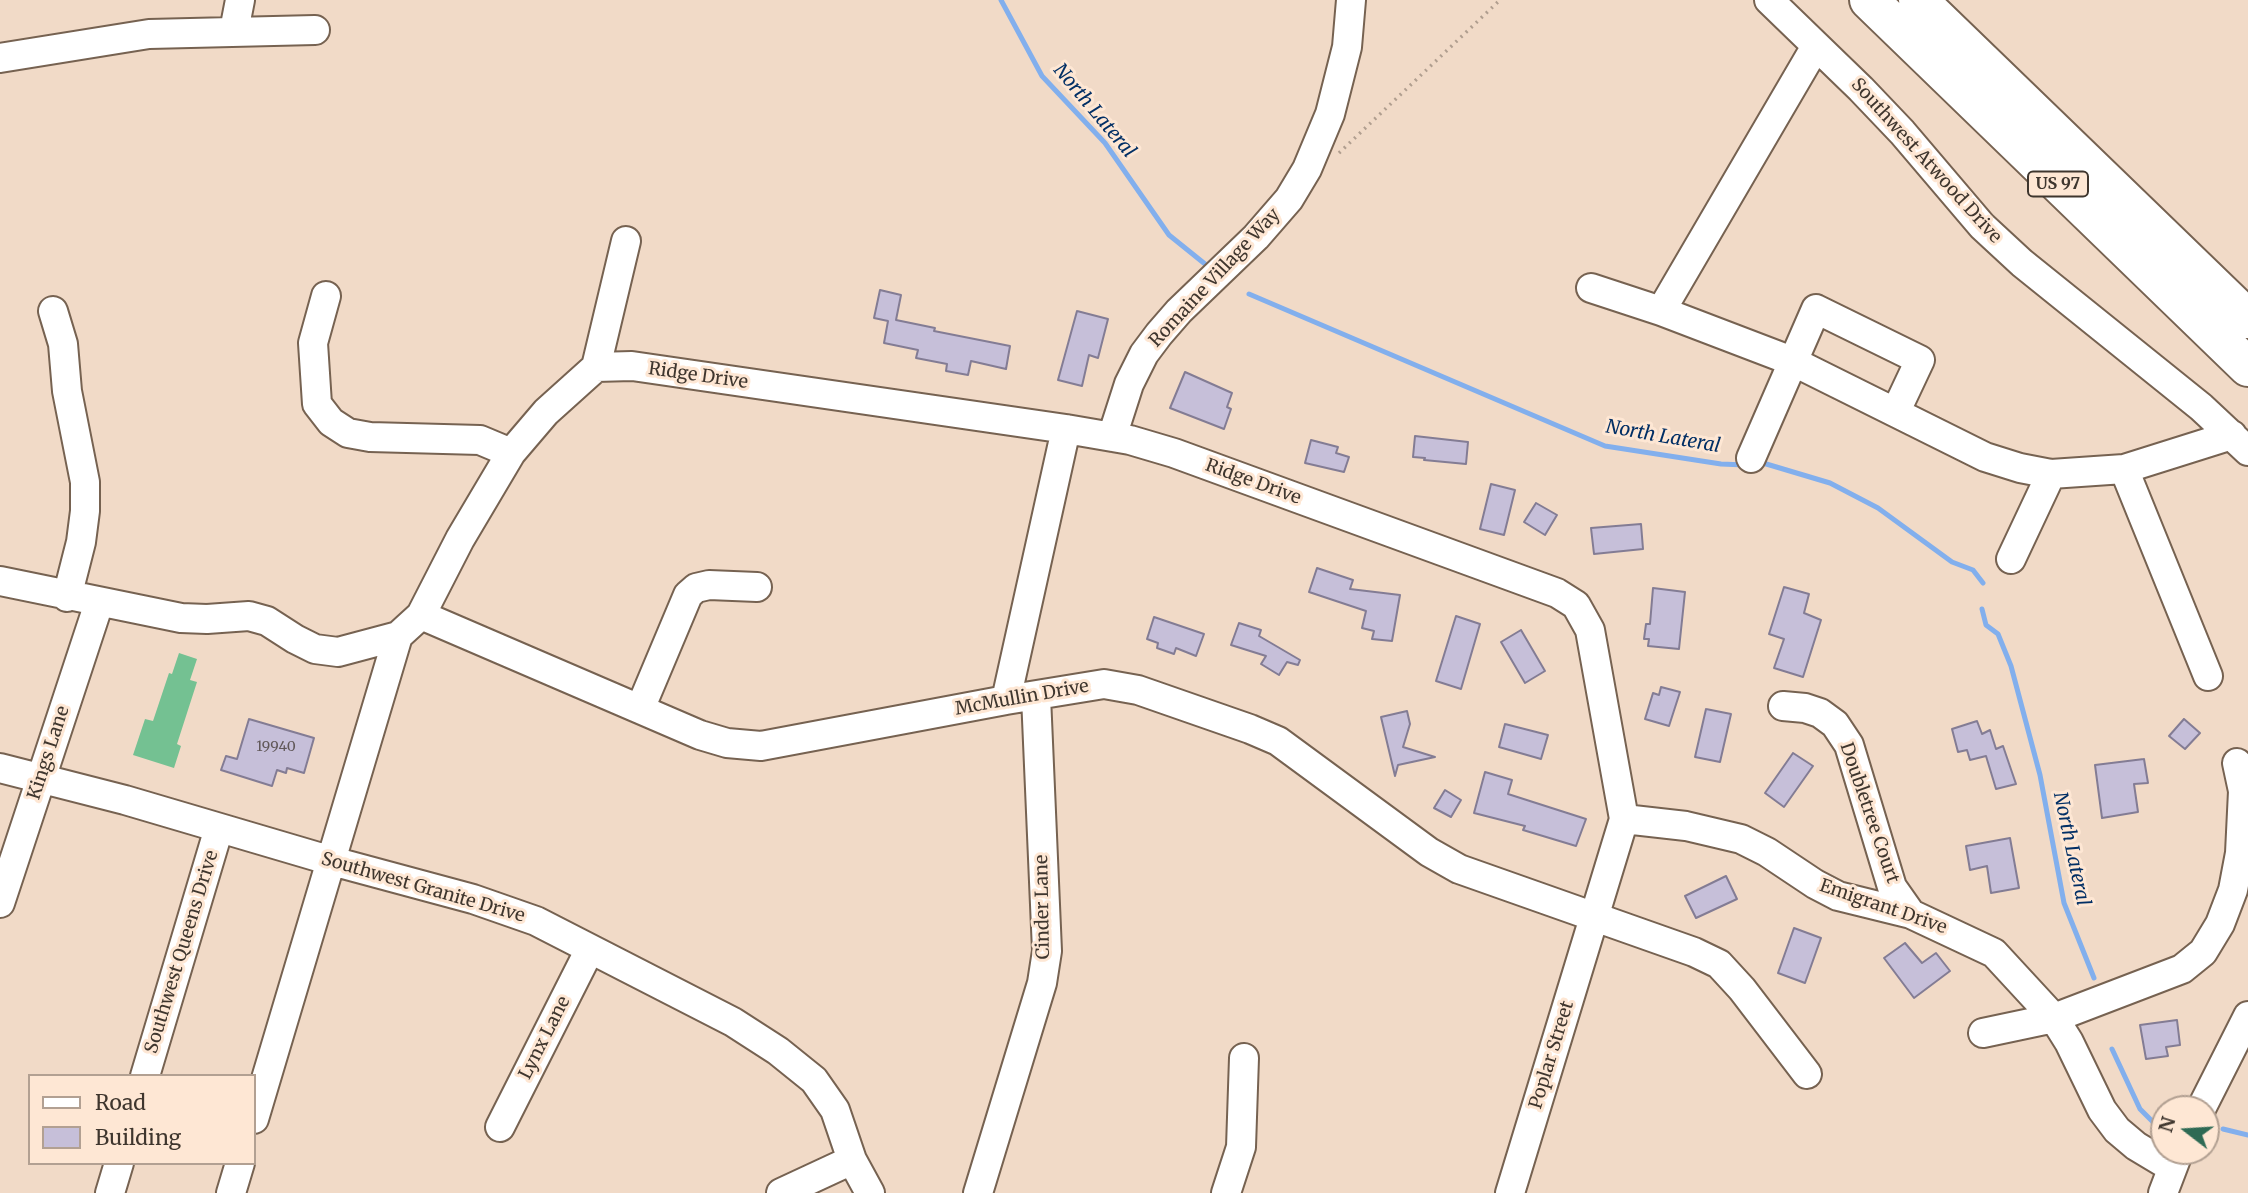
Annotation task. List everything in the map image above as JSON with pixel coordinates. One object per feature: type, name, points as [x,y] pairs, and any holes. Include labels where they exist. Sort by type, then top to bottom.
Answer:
[{"type":"highway","name":"US 97","points":[[1869,0],[2248,367]]},
{"type":"highway","name":"US 97","points":[[1918,0],[2248,319]]},
{"type":"street","points":[[234,31],[240,0]]},
{"type":"street","name":"Romaine Village Way","points":[[1112,436],[1129,384],[1152,344],[1179,311],[1256,237],[1289,199],[1307,169],[1330,114],[1347,47],[1350,0]]},
{"type":"street","name":"Southwest Atwood Drive","points":[[1769,0],[1902,132],[1982,226],[2022,263],[2201,407],[2240,443]]},
{"type":"street","points":[[0,58],[149,34],[315,30]]},
{"type":"street","points":[[1661,311],[1816,46]]},
{"type":"street","points":[[0,581],[67,597],[181,618],[249,616],[268,621],[316,649],[338,652],[398,636],[421,615],[460,539],[511,453],[546,412],[596,368],[626,242]]},
{"type":"street","points":[[1591,288],[1661,311],[1792,361],[1985,457],[2020,468],[2051,474],[2124,469],[2240,443]]},
{"type":"street","points":[[326,296],[313,343],[317,404],[331,422],[348,433],[370,437],[480,440],[511,453]]},
{"type":"street","points":[[1751,458],[1816,309],[1920,360],[1896,411]]},
{"type":"street","points":[[53,311],[63,344],[68,391],[85,482],[81,542],[67,597]]},
{"type":"street","name":"Ridge Drive","points":[[596,368],[632,366],[1112,436],[1187,458],[1557,593],[1576,605],[1590,629],[1624,819],[1593,917]]},
{"type":"street","points":[[1006,700],[1066,429]]},
{"type":"street","points":[[2124,469],[2208,676]]},
{"type":"street","points":[[2011,559],[2051,474]]},
{"type":"street","points":[[640,709],[688,595],[696,588],[709,585],[757,587]]},
{"type":"street","name":"Kings Lane","points":[[0,903],[99,603]]},
{"type":"street","name":"McMullin Drive","points":[[421,615],[700,735],[727,743],[761,746],[1104,684],[1138,690],[1278,741],[1429,852],[1459,869],[1694,952],[1719,964],[1742,989],[1807,1074]]},
{"type":"street","points":[[256,1112],[398,636]]},
{"type":"street","name":"Cinder Lane","points":[[978,1193],[1042,983],[1047,951],[1036,696]]},
{"type":"street","name":"Doubletree Court","points":[[1783,706],[1805,708],[1820,713],[1835,724],[1849,745],[1892,887],[1911,914]]},
{"type":"street","points":[[1983,1033],[2054,1018],[2182,969],[2203,952],[2220,924],[2233,890],[2240,853],[2243,791],[2237,763]]},
{"type":"street","name":"Southwest Granite Drive","points":[[0,768],[41,777],[506,910],[536,921],[733,1021],[778,1051],[814,1080],[835,1110],[852,1160],[870,1193]]},
{"type":"street","name":"Emigrant Drive","points":[[1624,819],[1686,825],[1741,839],[1838,896],[1911,914],[1994,953],[2054,1018],[2069,1042],[2102,1110],[2117,1130],[2171,1170]]},
{"type":"street","name":"Southwest Queens Drive","points":[[146,1074],[219,828]]},
{"type":"street","name":"Poplar Street","points":[[1510,1193],[1593,917]]},
{"type":"street","name":"Lynx Lane","points":[[500,1127],[590,949]]},
{"type":"street","points":[[2208,1095],[2248,1016]]},
{"type":"street","points":[[1226,1193],[1241,1147],[1244,1058]]},
{"type":"street","points":[[782,1193],[852,1160]]},
{"type":"street","points":[[110,1193],[118,1165]]},
{"type":"street","points":[[232,1193],[239,1165]]},
{"type":"path","points":[[1307,169],[1330,162],[1500,0]]},
{"type":"green space","points":[[179,653],[197,659],[190,680],[197,682],[177,744],[181,746],[174,768],[133,755],[145,719],[153,721],[169,673],[172,674]]},
{"type":"building","points":[[880,290],[901,295],[896,320],[935,328],[934,331],[1010,346],[1006,369],[971,361],[968,375],[946,371],[947,364],[916,358],[918,350],[884,343],[888,321],[874,318]]},
{"type":"building","points":[[1077,311],[1108,319],[1098,358],[1089,355],[1082,386],[1058,380]]},
{"type":"building","points":[[1185,372],[1232,393],[1227,407],[1231,409],[1224,429],[1170,408]]},
{"type":"building","points":[[1415,436],[1468,442],[1466,464],[1413,457]]},
{"type":"building","points":[[1311,440],[1338,447],[1336,453],[1349,457],[1344,472],[1305,463]]},
{"type":"building","points":[[1491,484],[1515,490],[1504,535],[1480,529]]},
{"type":"building","points":[[1536,503],[1557,515],[1545,535],[1524,522]]},
{"type":"building","points":[[1641,524],[1643,549],[1594,554],[1591,528]]},
{"type":"building","points":[[1317,568],[1353,580],[1350,589],[1400,595],[1392,641],[1372,639],[1374,631],[1362,628],[1366,611],[1309,592]]},
{"type":"building","points":[[1784,587],[1809,594],[1804,613],[1821,620],[1803,677],[1774,668],[1784,639],[1769,634]]},
{"type":"building","points":[[1653,588],[1685,592],[1679,649],[1648,646],[1649,639],[1644,639],[1646,624],[1650,624]]},
{"type":"building","points":[[1456,616],[1480,624],[1461,689],[1436,681]]},
{"type":"building","points":[[1154,617],[1204,634],[1196,656],[1176,648],[1174,654],[1157,648],[1158,643],[1147,639]]},
{"type":"building","points":[[1239,623],[1261,630],[1259,636],[1300,660],[1298,665],[1287,662],[1279,675],[1261,664],[1266,656],[1231,645]]},
{"type":"building","points":[[1521,630],[1545,671],[1525,683],[1501,642]]},
{"type":"building","points":[[1661,687],[1680,692],[1669,726],[1645,719],[1653,693],[1659,695]]},
{"type":"building","points":[[1706,709],[1731,714],[1720,762],[1695,757]]},
{"type":"building","points":[[1407,711],[1410,724],[1403,747],[1435,757],[1398,765],[1395,776],[1381,717]]},
{"type":"building","points":[[249,719],[314,738],[304,773],[287,768],[286,773],[277,770],[272,786],[221,770],[226,756],[237,759]]},
{"type":"building","points":[[2184,719],[2200,733],[2185,749],[2169,736]]},
{"type":"building","points":[[1977,721],[1982,734],[1990,730],[1996,749],[2003,746],[2016,784],[1996,789],[1986,756],[1970,760],[1967,750],[1958,752],[1952,729]]},
{"type":"building","points":[[1505,724],[1548,735],[1541,759],[1499,747]]},
{"type":"building","points":[[1793,753],[1813,766],[1784,807],[1765,793]]},
{"type":"building","points":[[2144,759],[2148,783],[2134,784],[2138,812],[2102,818],[2095,765]]},
{"type":"building","points":[[1485,772],[1512,780],[1508,794],[1586,819],[1576,846],[1523,830],[1525,826],[1474,813]]},
{"type":"building","points":[[1445,790],[1461,800],[1451,817],[1434,808]]},
{"type":"building","points":[[2010,838],[2019,888],[1991,893],[1987,866],[1970,870],[1966,846]]},
{"type":"building","points":[[1726,876],[1737,899],[1696,918],[1685,896]]},
{"type":"building","points":[[1794,928],[1821,938],[1805,983],[1778,973]]},
{"type":"building","points":[[1905,943],[1922,963],[1936,953],[1950,971],[1914,998],[1884,958]]},
{"type":"building","points":[[2177,1020],[2180,1045],[2166,1047],[2168,1056],[2146,1059],[2140,1025]]},
{"type":"waterway","name":"North Lateral","points":[[1001,0],[1042,76],[1105,143],[1169,235],[1205,264]]},
{"type":"waterway","name":"North Lateral","points":[[1249,294],[1605,446],[1721,464],[1745,465]]},
{"type":"waterway","name":"North Lateral","points":[[1758,464],[1763,463],[1830,483],[1878,508],[1952,562],[1973,570],[1983,583]]},
{"type":"waterway","name":"North Lateral","points":[[1982,609],[1986,625],[1998,634],[2011,666],[2040,775],[2064,903],[2094,978]]},
{"type":"waterway","name":"North Lateral","points":[[2112,1049],[2140,1109],[2150,1119]]},
{"type":"waterway","name":"North Lateral","points":[[2223,1129],[2248,1135]]}]
